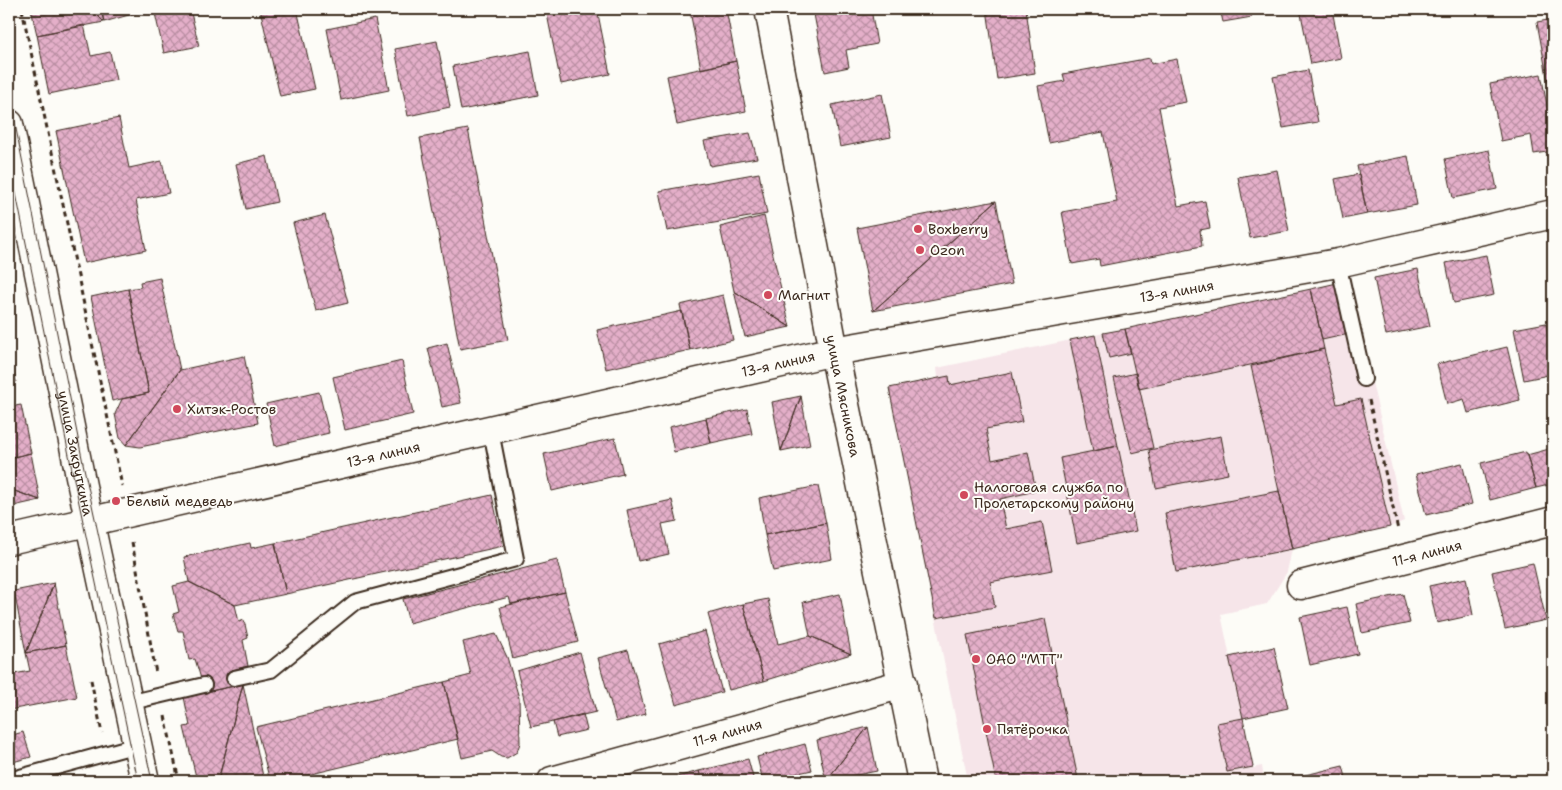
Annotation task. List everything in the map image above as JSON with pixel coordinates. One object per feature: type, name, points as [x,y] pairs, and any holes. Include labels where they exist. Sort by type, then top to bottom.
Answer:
[{"type":"street","name":"улица Мясникова","points":[[769,9],[834,351],[922,781]]},
{"type":"street","name":"улица Закруткина","points":[[9,124],[145,781]]},
{"type":"street","name":"13-я линия","points":[[9,540],[834,351],[1338,263],[1553,214]]},
{"type":"street","name":"11-я линия","points":[[1301,585],[1405,560],[1553,520]]},
{"type":"street","name":"11-я линия","points":[[552,781],[903,684]]},
{"type":"lane","points":[[1338,263],[1364,379]]},
{"type":"lane","points":[[234,678],[271,670],[355,602],[516,559],[491,431]]},
{"type":"lane","points":[[128,703],[204,685]]},
{"type":"lane","points":[[9,780],[137,745]]},
{"type":"path","points":[[22,9],[127,512],[160,695],[179,781]]},
{"type":"path","points":[[1364,379],[1405,560]]},
{"type":"shaded area","points":[[1349,282],[1404,521],[1390,527],[1292,549],[1287,572],[1267,604],[1221,614],[1253,768],[1262,766],[1264,780],[1270,779],[1270,781],[968,781],[889,388],[938,378],[937,368]]},
{"type":"building","points":[[31,9],[91,9],[104,22],[37,35]]},
{"type":"building","points":[[91,9],[101,9],[104,22]]},
{"type":"building","points":[[101,9],[150,9],[104,22]]},
{"type":"building","points":[[154,9],[190,9],[199,46],[164,53]]},
{"type":"building","points":[[260,9],[297,9],[315,89],[280,96]]},
{"type":"building","points":[[546,9],[597,9],[610,74],[561,84]]},
{"type":"building","points":[[726,9],[736,61],[701,69],[690,11]]},
{"type":"building","points":[[813,9],[871,9],[877,44],[846,50],[849,67],[825,72]]},
{"type":"building","points":[[987,9],[1026,9],[1035,73],[997,79]]},
{"type":"building","points":[[1220,9],[1250,9],[1252,17],[1223,22]]},
{"type":"building","points":[[1300,9],[1332,9],[1341,58],[1311,64]]},
{"type":"building","points":[[375,19],[389,90],[341,100],[327,29]]},
{"type":"building","points":[[1553,19],[1553,98],[1551,98],[1537,22]]},
{"type":"building","points":[[84,25],[91,56],[110,52],[116,80],[49,94],[37,35]]},
{"type":"building","points":[[437,41],[450,107],[408,116],[395,49]]},
{"type":"building","points":[[530,51],[538,95],[461,110],[453,66]]},
{"type":"building","points":[[1150,58],[1151,64],[1177,59],[1186,102],[1159,107],[1178,206],[1205,201],[1210,228],[1200,230],[1202,246],[1100,266],[1099,259],[1072,264],[1062,212],[1117,202],[1103,132],[1049,143],[1038,86],[1065,81],[1063,74]]},
{"type":"building","points":[[736,61],[746,111],[677,125],[667,76]]},
{"type":"building","points":[[1308,70],[1318,122],[1283,128],[1273,77]]},
{"type":"building","points":[[1541,74],[1553,137],[1553,151],[1534,154],[1531,135],[1501,141],[1490,84]]},
{"type":"building","points":[[882,94],[891,137],[840,147],[832,105]]},
{"type":"building","points":[[119,118],[129,168],[162,161],[169,193],[136,200],[146,250],[84,263],[56,131]]},
{"type":"building","points":[[468,129],[508,340],[460,349],[420,138]]},
{"type":"building","points":[[750,133],[757,158],[710,166],[704,141]]},
{"type":"building","points":[[1489,150],[1497,189],[1453,198],[1445,159]]},
{"type":"building","points":[[267,156],[277,202],[246,209],[236,164]]},
{"type":"building","points":[[1408,156],[1417,205],[1367,214],[1357,166]]},
{"type":"building","points":[[1277,170],[1289,231],[1250,238],[1238,177]]},
{"type":"building","points":[[759,173],[767,214],[667,231],[659,191]]},
{"type":"building","points":[[1359,174],[1367,214],[1343,219],[1335,179]]},
{"type":"building","points":[[996,201],[1012,284],[873,311]]},
{"type":"building","points":[[996,201],[873,311],[857,228]]},
{"type":"building","points":[[325,215],[348,303],[316,311],[293,223]]},
{"type":"building","points":[[764,216],[790,327],[734,291],[720,227]]},
{"type":"building","points":[[1486,255],[1494,295],[1454,303],[1446,263]]},
{"type":"building","points":[[1418,269],[1430,326],[1386,335],[1374,278]]},
{"type":"building","points":[[160,278],[180,370],[126,445],[120,438],[115,414],[122,399],[149,393],[128,289],[141,287],[140,282]]},
{"type":"building","points":[[1337,283],[1349,334],[1322,340],[1311,289]]},
{"type":"building","points":[[128,289],[149,393],[112,401],[91,297]]},
{"type":"building","points":[[1311,289],[1324,349],[1139,389],[1125,329]]},
{"type":"building","points":[[734,291],[790,327],[745,337]]},
{"type":"building","points":[[723,295],[733,340],[690,350],[680,305]]},
{"type":"building","points":[[682,311],[690,350],[606,369],[597,330]]},
{"type":"building","points":[[1546,323],[1549,341],[1553,340],[1553,374],[1524,380],[1514,329]]},
{"type":"building","points":[[1125,329],[1131,353],[1109,358],[1103,333]]},
{"type":"building","points":[[1095,335],[1118,446],[1093,451],[1070,340]]},
{"type":"building","points":[[447,343],[461,403],[442,407],[428,348]]},
{"type":"building","points":[[9,345],[16,382],[9,383]]},
{"type":"building","points":[[1507,347],[1520,400],[1468,413],[1464,399],[1447,404],[1437,364]]},
{"type":"building","points":[[1324,349],[1337,404],[1361,399],[1390,527],[1292,549],[1251,366]]},
{"type":"building","points":[[244,356],[258,423],[140,447],[126,445],[180,370]]},
{"type":"building","points":[[402,361],[413,414],[345,430],[333,377]]},
{"type":"building","name":"Налоговая служба по Пролетарскому району","points":[[1012,372],[1022,422],[986,429],[992,460],[1028,452],[1036,491],[1000,499],[1006,529],[1042,522],[1052,570],[990,582],[995,607],[936,618],[889,388],[949,376],[950,385]]},
{"type":"building","points":[[1136,373],[1153,448],[1132,453],[1114,378]]},
{"type":"building","points":[[319,392],[329,433],[275,446],[266,404]]},
{"type":"building","points":[[801,396],[781,451],[772,402]]},
{"type":"building","points":[[801,396],[810,445],[781,451]]},
{"type":"building","points":[[21,405],[31,453],[9,458],[9,407]]},
{"type":"building","points":[[747,409],[752,434],[711,443],[706,418]]},
{"type":"building","points":[[706,418],[711,443],[674,452],[669,427]]},
{"type":"building","points":[[1221,436],[1228,474],[1156,488],[1149,450]]},
{"type":"building","points":[[615,438],[623,474],[552,491],[544,454]]},
{"type":"building","points":[[1118,446],[1136,531],[1077,543],[1060,458]]},
{"type":"building","points":[[1553,448],[1553,484],[1536,488],[1527,455]]},
{"type":"building","points":[[1526,452],[1536,488],[1490,500],[1481,463]]},
{"type":"building","points":[[31,453],[40,500],[9,489],[9,458]]},
{"type":"building","points":[[1462,463],[1472,504],[1426,515],[1416,474]]},
{"type":"building","points":[[818,486],[826,523],[765,535],[759,498]]},
{"type":"building","points":[[9,489],[40,500],[9,507]]},
{"type":"building","points":[[1279,491],[1292,549],[1176,572],[1165,513]]},
{"type":"building","points":[[492,495],[503,546],[286,594],[275,543]]},
{"type":"building","points":[[672,500],[677,521],[662,524],[669,554],[638,561],[627,510]]},
{"type":"building","points":[[826,523],[832,559],[773,571],[765,535]]},
{"type":"building","points":[[250,543],[251,548],[275,543],[286,594],[235,605],[189,582],[184,557]]},
{"type":"building","points":[[1553,556],[1553,576],[1549,557]]},
{"type":"building","points":[[557,560],[565,592],[511,604],[509,597],[409,623],[403,599]]},
{"type":"building","points":[[1533,563],[1546,620],[1505,629],[1492,572]]},
{"type":"building","points":[[1466,578],[1473,615],[1437,623],[1429,586]]},
{"type":"building","points":[[189,582],[235,605],[239,622],[244,620],[248,638],[243,640],[248,666],[232,670],[235,686],[205,692],[195,659],[189,660],[183,631],[178,631],[173,614],[179,612],[173,586]]},
{"type":"building","points":[[54,583],[26,653],[14,591]]},
{"type":"building","points":[[54,583],[66,645],[26,653]]},
{"type":"building","points":[[565,592],[578,642],[513,659],[500,607]]},
{"type":"building","points":[[840,594],[851,654],[810,636],[803,602]]},
{"type":"building","points":[[1403,594],[1410,623],[1362,633],[1356,604]]},
{"type":"building","points":[[768,599],[778,644],[810,636],[851,654],[764,681],[743,604]]},
{"type":"building","points":[[743,604],[764,681],[729,690],[708,614]]},
{"type":"building","points":[[1347,607],[1358,654],[1310,665],[1300,617]]},
{"type":"building","points":[[1045,619],[1078,779],[996,781],[967,635]]},
{"type":"building","points":[[705,631],[722,692],[676,705],[659,644]]},
{"type":"building","points":[[496,634],[507,657],[519,698],[520,743],[517,752],[507,758],[501,757],[492,751],[462,758],[444,682],[471,675],[463,642]]},
{"type":"building","points":[[66,645],[77,697],[9,710],[9,675],[30,671],[26,653]]},
{"type":"building","points":[[1274,647],[1288,708],[1243,718],[1229,657]]},
{"type":"building","points":[[628,650],[646,714],[616,722],[598,658]]},
{"type":"building","points":[[580,652],[596,712],[531,727],[517,671]]},
{"type":"building","points":[[444,682],[458,739],[282,781],[270,781],[256,727]]},
{"type":"building","points":[[243,684],[264,781],[218,781]]},
{"type":"building","points":[[243,684],[218,781],[197,781],[184,727],[190,726],[184,697]]},
{"type":"building","points":[[583,714],[587,730],[557,737],[553,722]]},
{"type":"building","points":[[1243,718],[1253,767],[1227,772],[1217,723]]},
{"type":"building","points":[[868,727],[826,781],[817,740]]},
{"type":"building","points":[[868,727],[877,771],[826,781]]},
{"type":"building","points":[[23,732],[31,757],[9,763],[9,736]]},
{"type":"building","points":[[805,744],[812,770],[763,781],[757,757]]},
{"type":"building","points":[[748,759],[754,781],[702,781],[699,771]]},
{"type":"building","points":[[1343,766],[1347,781],[1280,781]]},
{"type":"building","points":[[699,771],[702,781],[662,781]]},
{"type":"tram line","points":[[9,94],[84,468],[152,781]]},
{"type":"tram line","points":[[9,159],[138,781]]},
{"type":"place","name":"Boxberry","points":[[918,229]]},
{"type":"place","name":"Ozon","points":[[920,250]]},
{"type":"place","name":"Магнит","points":[[768,295]]},
{"type":"place","name":"Хитэк-Ростов","points":[[177,409]]},
{"type":"place","name":"Налоговая служба по Пролетарскому району","points":[[964,495]]},
{"type":"place","name":"Белый медведь","points":[[116,501]]},
{"type":"place","name":"ОАО \"МТТ\"","points":[[976,659]]},
{"type":"place","name":"Пятёрочка","points":[[987,729]]}]
